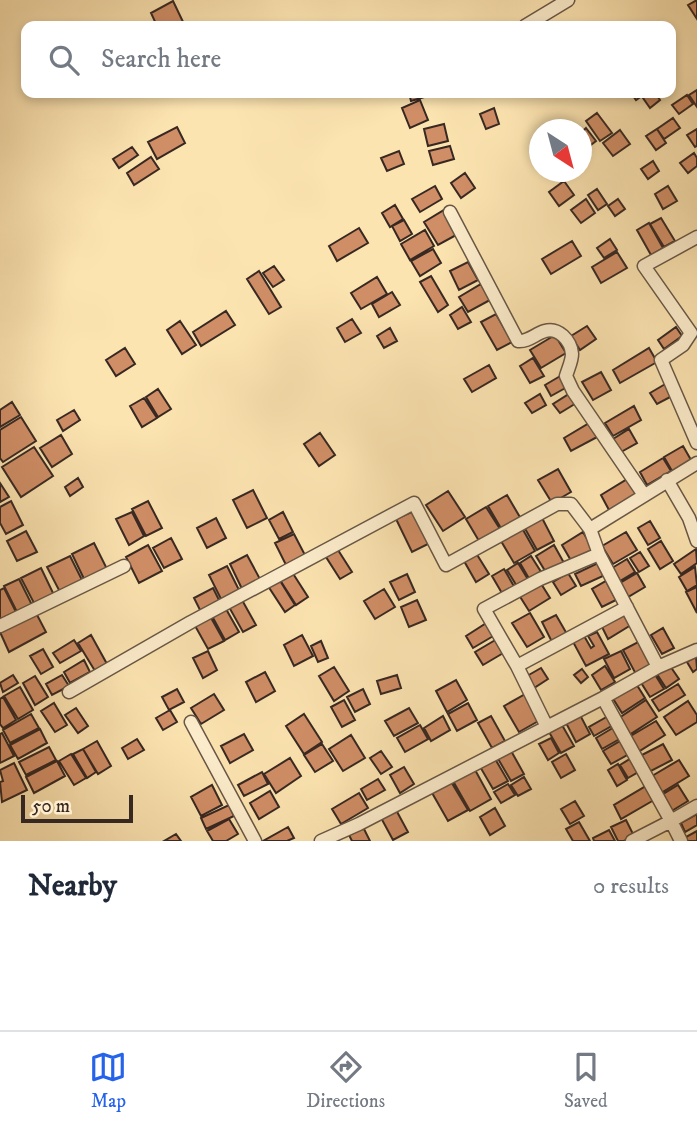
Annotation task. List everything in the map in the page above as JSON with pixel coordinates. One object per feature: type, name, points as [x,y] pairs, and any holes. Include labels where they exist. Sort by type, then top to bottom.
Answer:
[{"type":"street","points":[[533,21],[568,0]]},
{"type":"street","points":[[450,212],[518,341],[523,342],[546,330],[555,330],[570,345],[572,355],[566,376],[573,391],[644,495]]},
{"type":"street","points":[[697,237],[644,266],[691,333],[683,345],[661,360],[693,422],[697,443]]},
{"type":"street","points":[[590,528],[697,463]]},
{"type":"street","points":[[667,480],[689,518],[697,541]]},
{"type":"street","points":[[69,692],[191,622],[414,503],[446,565],[557,504],[571,504],[590,528],[599,554],[659,667]]},
{"type":"street","points":[[547,727],[517,666],[484,609],[540,579],[599,554]]},
{"type":"street","points":[[0,626],[124,566]]},
{"type":"street","points":[[517,666],[627,607]]},
{"type":"street","points":[[321,841],[697,650]]},
{"type":"street","points":[[603,698],[681,841]]},
{"type":"street","points":[[191,722],[255,841]]},
{"type":"street","points":[[632,841],[697,806]]},
{"type":"building","points":[[697,0],[697,19],[688,5]]},
{"type":"building","points":[[173,1],[183,21],[155,21],[151,13]]},
{"type":"building","points":[[697,90],[697,107],[689,95]]},
{"type":"building","points":[[687,95],[693,104],[679,114],[672,105]]},
{"type":"building","points":[[643,98],[659,98],[660,100],[650,108]]},
{"type":"building","points":[[420,100],[428,120],[410,128],[402,108]]},
{"type":"building","points":[[494,108],[499,124],[486,129],[480,114]]},
{"type":"building","points":[[597,113],[612,133],[600,141],[592,130],[592,119],[589,119]]},
{"type":"building","points":[[673,118],[680,128],[664,139],[657,129]]},
{"type":"building","points":[[444,124],[448,141],[428,146],[424,129]]},
{"type":"building","points":[[177,127],[185,143],[157,159],[148,142]]},
{"type":"building","points":[[657,129],[666,143],[656,150],[646,136]]},
{"type":"building","points":[[697,129],[697,146],[695,147],[687,135]]},
{"type":"building","points":[[620,130],[630,144],[613,156],[603,143]]},
{"type":"building","points":[[450,146],[454,159],[433,165],[429,151]]},
{"type":"building","points":[[132,147],[138,155],[119,168],[113,159]]},
{"type":"building","points":[[399,151],[404,164],[387,171],[381,158]]},
{"type":"building","points":[[694,153],[697,166],[688,173],[680,163]]},
{"type":"building","points":[[151,157],[159,169],[134,185],[127,173]]},
{"type":"building","points":[[653,161],[659,171],[648,179],[641,169]]},
{"type":"building","points":[[465,173],[475,188],[461,198],[451,183]]},
{"type":"building","points":[[565,182],[574,195],[559,206],[549,192]]},
{"type":"building","points":[[435,186],[442,199],[420,212],[412,199]]},
{"type":"building","points":[[668,186],[677,201],[663,209],[655,194]]},
{"type":"building","points":[[597,189],[607,204],[598,210],[588,195]]},
{"type":"building","points":[[586,199],[595,213],[581,223],[571,210]]},
{"type":"building","points":[[618,199],[625,209],[615,216],[608,206]]},
{"type":"building","points":[[395,205],[403,219],[390,227],[382,213]]},
{"type":"building","points":[[444,210],[458,234],[438,245],[424,222]]},
{"type":"building","points":[[661,218],[675,241],[664,247],[650,224]]},
{"type":"building","points":[[404,220],[412,234],[400,241],[392,226]]},
{"type":"building","points":[[649,223],[663,248],[651,255],[637,230]]},
{"type":"building","points":[[359,228],[368,243],[337,261],[329,246]]},
{"type":"building","points":[[425,230],[434,246],[410,260],[401,244]]},
{"type":"building","points":[[610,239],[617,250],[604,258],[597,248]]},
{"type":"building","points":[[572,241],[581,256],[551,274],[542,259]]},
{"type":"building","points":[[433,249],[441,263],[420,276],[411,261]]},
{"type":"building","points":[[617,252],[627,268],[601,283],[592,267]]},
{"type":"building","points":[[468,262],[478,280],[459,290],[450,271]]},
{"type":"building","points":[[274,266],[284,280],[273,287],[263,273]]},
{"type":"building","points":[[259,271],[281,307],[269,314],[247,279]]},
{"type":"building","points":[[431,276],[448,305],[438,312],[420,282]]},
{"type":"building","points":[[377,277],[387,294],[361,309],[351,293]]},
{"type":"building","points":[[481,284],[490,300],[468,312],[459,297]]},
{"type":"building","points":[[392,292],[400,305],[379,317],[372,304]]},
{"type":"building","points":[[462,307],[471,322],[458,329],[450,315]]},
{"type":"building","points":[[226,311],[235,325],[201,346],[193,332]]},
{"type":"building","points":[[496,314],[512,342],[497,350],[481,322]]},
{"type":"building","points":[[352,319],[361,333],[345,342],[337,328]]},
{"type":"building","points":[[180,321],[196,345],[182,354],[167,330]]},
{"type":"building","points":[[587,326],[596,339],[580,350],[571,336]]},
{"type":"building","points":[[676,327],[682,336],[664,349],[658,340]]},
{"type":"building","points":[[390,328],[397,341],[384,348],[377,336]]},
{"type":"building","points":[[555,335],[566,353],[541,368],[530,350]]},
{"type":"building","points":[[125,348],[135,364],[116,376],[106,360]]},
{"type":"building","points":[[649,348],[657,362],[620,383],[613,370]]},
{"type":"building","points":[[533,358],[544,376],[530,383],[520,366]]},
{"type":"building","points":[[489,365],[496,378],[472,392],[464,379]]},
{"type":"building","points":[[601,372],[611,390],[593,400],[582,382]]},
{"type":"building","points":[[562,375],[569,386],[551,396],[545,385]]},
{"type":"building","points":[[667,383],[674,395],[657,404],[650,393]]},
{"type":"building","points":[[158,389],[171,409],[158,417],[146,397]]},
{"type":"building","points":[[572,392],[578,402],[560,413],[553,404]]},
{"type":"building","points":[[540,394],[546,405],[532,413],[525,403]]},
{"type":"building","points":[[144,398],[157,418],[142,427],[130,406]]},
{"type":"building","points":[[12,402],[20,415],[0,427],[0,410]]},
{"type":"building","points":[[634,406],[641,420],[613,436],[605,423]]},
{"type":"building","points":[[74,410],[80,420],[63,431],[57,420]]},
{"type":"building","points":[[21,417],[36,441],[3,462],[0,458],[0,430]]},
{"type":"building","points":[[591,422],[599,436],[571,451],[564,438]]},
{"type":"building","points":[[629,429],[637,443],[621,452],[613,439]]},
{"type":"building","points":[[320,433],[335,455],[319,466],[304,444]]},
{"type":"building","points":[[61,435],[72,454],[52,467],[40,448]]},
{"type":"building","points":[[683,446],[691,460],[672,471],[664,457]]},
{"type":"building","points":[[34,447],[53,476],[21,497],[2,467]]},
{"type":"building","points":[[663,458],[671,471],[647,485],[640,472]]},
{"type":"building","points":[[558,469],[571,492],[552,503],[538,480]]},
{"type":"building","points":[[78,478],[83,487],[70,496],[65,487]]},
{"type":"building","points":[[629,478],[638,493],[609,510],[601,495]]},
{"type":"building","points":[[0,483],[9,497],[0,502]]},
{"type":"building","points":[[253,490],[267,518],[247,528],[233,500]]},
{"type":"building","points":[[448,491],[465,517],[443,531],[426,505]]},
{"type":"building","points":[[507,495],[521,519],[502,530],[488,506]]},
{"type":"building","points":[[11,501],[23,525],[6,534],[0,523],[0,507]]},
{"type":"building","points":[[148,501],[162,528],[146,536],[132,509]]},
{"type":"building","points":[[486,507],[500,529],[479,541],[466,519]]},
{"type":"building","points":[[416,510],[432,542],[412,552],[396,519]]},
{"type":"building","points":[[132,512],[144,536],[129,545],[116,519]]},
{"type":"building","points":[[283,512],[293,532],[279,539],[269,520]]},
{"type":"building","points":[[541,516],[554,541],[537,550],[523,525]]},
{"type":"building","points":[[216,518],[226,538],[207,548],[197,528]]},
{"type":"building","points":[[650,521],[660,538],[648,545],[638,528]]},
{"type":"building","points":[[522,528],[535,551],[514,563],[501,541]]},
{"type":"building","points":[[26,531],[37,552],[17,561],[7,541]]},
{"type":"building","points":[[583,532],[594,551],[573,564],[562,545]]},
{"type":"building","points":[[626,532],[637,550],[613,564],[602,546]]},
{"type":"building","points":[[294,534],[306,557],[287,567],[275,543]]},
{"type":"building","points":[[171,538],[182,559],[164,568],[153,548]]},
{"type":"building","points":[[661,541],[673,561],[660,569],[648,549]]},
{"type":"building","points":[[94,543],[108,571],[86,583],[72,554]]},
{"type":"building","points":[[148,545],[162,571],[139,583],[126,557]]},
{"type":"building","points":[[554,545],[564,563],[547,574],[536,556]]},
{"type":"building","points":[[696,549],[697,563],[681,574],[674,564]]},
{"type":"building","points":[[338,550],[352,572],[340,579],[326,557]]},
{"type":"building","points":[[640,552],[649,566],[639,572],[630,558]]},
{"type":"building","points":[[476,553],[489,574],[476,582],[464,561]]},
{"type":"building","points":[[247,555],[261,581],[243,591],[230,564]]},
{"type":"building","points":[[70,556],[83,582],[61,594],[47,567]]},
{"type":"building","points":[[531,556],[543,575],[531,582],[520,563]]},
{"type":"building","points":[[627,559],[635,572],[620,581],[612,568]]},
{"type":"building","points":[[518,563],[529,581],[518,588],[507,570]]},
{"type":"building","points":[[598,563],[603,576],[581,586],[575,574]]},
{"type":"building","points":[[227,566],[240,592],[222,601],[209,575]]},
{"type":"building","points":[[695,567],[697,585],[687,591],[679,577]]},
{"type":"building","points":[[41,568],[54,595],[35,605],[21,578]]},
{"type":"building","points":[[504,569],[515,588],[503,595],[492,576]]},
{"type":"building","points":[[292,572],[308,597],[296,605],[280,580]]},
{"type":"building","points":[[568,573],[576,586],[561,595],[553,582]]},
{"type":"building","points":[[637,573],[645,587],[628,597],[620,583]]},
{"type":"building","points":[[407,574],[415,592],[399,600],[390,582]]},
{"type":"building","points":[[19,579],[33,607],[18,614],[4,586]]},
{"type":"building","points":[[279,579],[295,605],[285,612],[268,586]]},
{"type":"building","points":[[606,581],[616,600],[602,607],[592,589]]},
{"type":"building","points":[[540,582],[550,598],[529,611],[519,595]]},
{"type":"building","points":[[697,587],[697,613],[686,592]]},
{"type":"building","points":[[4,588],[17,614],[0,623],[0,590]]},
{"type":"building","points":[[213,588],[220,602],[201,612],[194,598]]},
{"type":"building","points":[[384,589],[395,607],[375,619],[364,601]]},
{"type":"building","points":[[242,600],[256,625],[243,632],[229,607]]},
{"type":"building","points":[[417,600],[426,620],[409,627],[401,607]]},
{"type":"building","points":[[226,609],[239,632],[225,640],[212,616]]},
{"type":"building","points":[[36,613],[46,632],[9,652],[0,632]]},
{"type":"building","points":[[530,613],[544,637],[527,647],[512,623]]},
{"type":"building","points":[[624,614],[631,625],[608,639],[602,627]]},
{"type":"building","points":[[556,615],[567,634],[552,642],[542,622]]},
{"type":"building","points":[[210,616],[224,641],[208,649],[194,624]]},
{"type":"building","points":[[488,622],[495,635],[473,648],[466,636]]},
{"type":"building","points":[[663,628],[674,648],[662,654],[651,635]]},
{"type":"building","points":[[597,632],[609,654],[586,666],[572,640],[583,634],[591,648],[594,646],[588,636]]},
{"type":"building","points":[[91,635],[107,664],[95,671],[78,643]]},
{"type":"building","points":[[302,635],[313,656],[294,666],[284,645]]},
{"type":"building","points":[[497,639],[505,652],[483,665],[475,652]]},
{"type":"building","points":[[74,640],[81,651],[60,663],[53,653]]},
{"type":"building","points":[[321,641],[328,658],[318,662],[311,646]]},
{"type":"building","points":[[640,641],[654,669],[638,678],[623,650]]},
{"type":"building","points":[[43,649],[53,667],[41,674],[30,656]]},
{"type":"building","points":[[208,651],[217,670],[203,678],[193,658]]},
{"type":"building","points":[[621,651],[630,669],[614,678],[604,659]]},
{"type":"building","points":[[696,656],[697,669],[693,672],[687,662]]},
{"type":"building","points":[[84,660],[90,672],[70,683],[64,672]]},
{"type":"building","points":[[668,663],[679,679],[666,688],[655,671]]},
{"type":"building","points":[[605,666],[615,682],[601,690],[592,675]]},
{"type":"building","points":[[334,667],[349,691],[334,701],[319,676]]},
{"type":"building","points":[[541,668],[548,679],[534,688],[527,676]]},
{"type":"building","points":[[582,669],[588,677],[581,683],[574,675]]},
{"type":"building","points":[[265,672],[275,691],[256,702],[246,682]]},
{"type":"building","points":[[654,673],[664,689],[650,697],[640,681]]},
{"type":"building","points":[[13,675],[18,683],[3,692],[0,683]]},
{"type":"building","points":[[62,675],[69,686],[52,695],[46,684]]},
{"type":"building","points":[[397,675],[401,688],[381,694],[377,681]]},
{"type":"building","points":[[35,676],[48,697],[35,705],[23,683]]},
{"type":"building","points":[[456,680],[467,700],[447,712],[436,691]]},
{"type":"building","points":[[635,682],[645,698],[622,713],[612,697]]},
{"type":"building","points":[[678,684],[685,695],[659,711],[652,700]]},
{"type":"building","points":[[20,687],[33,710],[18,719],[4,696]]},
{"type":"building","points":[[177,689],[184,702],[169,710],[162,697]]},
{"type":"building","points":[[363,689],[370,704],[355,712],[347,697]]},
{"type":"building","points":[[527,693],[542,719],[519,732],[504,706]]},
{"type":"building","points":[[214,694],[224,710],[201,724],[191,708]]},
{"type":"building","points":[[3,697],[16,720],[3,728],[0,724],[0,699]]},
{"type":"building","points":[[344,700],[355,720],[342,727],[331,707]]},
{"type":"building","points":[[646,700],[657,717],[629,735],[619,718]]},
{"type":"building","points":[[688,701],[697,715],[697,722],[676,735],[664,717]]},
{"type":"building","points":[[54,703],[67,725],[55,732],[41,711]]},
{"type":"building","points":[[468,703],[477,720],[457,731],[448,714]]},
{"type":"building","points":[[76,708],[88,726],[78,733],[65,715]]},
{"type":"building","points":[[409,708],[418,723],[394,736],[385,721]]},
{"type":"building","points":[[170,710],[177,722],[163,730],[156,718]]},
{"type":"building","points":[[579,713],[590,734],[576,742],[565,721]]},
{"type":"building","points":[[31,714],[39,728],[10,743],[3,730]]},
{"type":"building","points":[[304,714],[322,742],[304,754],[286,726]]},
{"type":"building","points":[[610,715],[615,724],[594,736],[589,727]]},
{"type":"building","points":[[443,716],[450,730],[431,741],[424,728]]},
{"type":"building","points":[[491,716],[505,741],[492,748],[478,723]]},
{"type":"building","points":[[656,721],[665,735],[638,752],[629,737]]},
{"type":"building","points":[[420,725],[428,739],[405,752],[397,738]]},
{"type":"building","points":[[562,725],[574,746],[561,753],[549,732]]},
{"type":"building","points":[[616,726],[623,737],[602,749],[596,738]]},
{"type":"building","points":[[40,729],[47,743],[18,759],[10,745]]},
{"type":"building","points":[[2,733],[14,756],[0,763],[0,734]]},
{"type":"building","points":[[244,734],[253,750],[230,763],[221,746]]},
{"type":"building","points":[[351,735],[365,758],[343,771],[329,749]]},
{"type":"building","points":[[551,738],[559,753],[548,760],[539,744]]},
{"type":"building","points":[[137,739],[144,750],[128,759],[122,748]]},
{"type":"building","points":[[622,740],[629,754],[611,764],[603,751]]},
{"type":"building","points":[[97,741],[111,766],[98,774],[83,749]]},
{"type":"building","points":[[322,744],[333,761],[315,772],[304,755]]},
{"type":"building","points":[[663,744],[672,760],[649,772],[640,756]]},
{"type":"building","points":[[49,747],[56,760],[26,775],[19,762]]},
{"type":"building","points":[[83,749],[96,772],[87,778],[73,754]]},
{"type":"building","points":[[510,749],[524,774],[511,781],[497,757]]},
{"type":"building","points":[[381,751],[392,767],[381,774],[370,758]]},
{"type":"building","points":[[71,754],[86,778],[74,785],[59,761]]},
{"type":"building","points":[[566,754],[575,770],[561,778],[552,762]]},
{"type":"building","points":[[494,757],[508,781],[493,789],[479,765]]},
{"type":"building","points":[[633,757],[640,771],[628,778],[620,765]]},
{"type":"building","points":[[290,758],[301,776],[276,793],[264,774]]},
{"type":"building","points":[[679,760],[689,776],[661,793],[652,776]]},
{"type":"building","points":[[57,761],[65,776],[34,793],[26,777]]},
{"type":"building","points":[[14,763],[27,790],[2,802],[0,782],[3,781],[0,770]]},
{"type":"building","points":[[618,764],[627,780],[617,786],[608,770]]},
{"type":"building","points":[[404,767],[414,784],[400,793],[390,775]]},
{"type":"building","points":[[474,768],[491,799],[470,811],[453,781]]},
{"type":"building","points":[[262,772],[268,784],[244,796],[238,785]]},
{"type":"building","points":[[524,777],[531,789],[518,796],[511,785]]},
{"type":"building","points":[[378,779],[385,790],[367,800],[361,789]]},
{"type":"building","points":[[450,780],[468,810],[448,821],[431,791]]},
{"type":"building","points":[[508,784],[515,795],[501,803],[494,792]]},
{"type":"building","points":[[212,785],[222,805],[201,816],[191,797]]},
{"type":"building","points":[[678,785],[688,801],[670,812],[660,796]]},
{"type":"building","points":[[646,786],[654,800],[621,819],[614,805]]},
{"type":"building","points":[[270,791],[279,807],[259,819],[250,803]]},
{"type":"building","points":[[359,793],[368,808],[341,824],[332,809]]},
{"type":"building","points":[[575,801],[584,816],[570,824],[561,809]]},
{"type":"building","points":[[229,805],[234,816],[206,829],[201,818]]},
{"type":"building","points":[[395,808],[408,832],[393,840],[380,816]]},
{"type":"building","points":[[495,808],[505,826],[490,835],[480,817]]},
{"type":"building","points":[[697,814],[697,825],[685,832],[681,823]]},
{"type":"building","points":[[229,819],[238,834],[226,841],[213,841],[207,831]]},
{"type":"building","points":[[626,820],[634,836],[618,841],[611,827]]},
{"type":"building","points":[[579,822],[590,841],[573,841],[566,829]]},
{"type":"building","points":[[288,827],[294,838],[287,841],[263,841]]},
{"type":"building","points":[[363,827],[370,841],[352,841],[349,835]]},
{"type":"building","points":[[609,830],[615,841],[594,841],[593,838]]},
{"type":"building","points":[[697,831],[697,841],[686,841],[684,838]]},
{"type":"building","points":[[176,834],[181,841],[164,841]]}]
